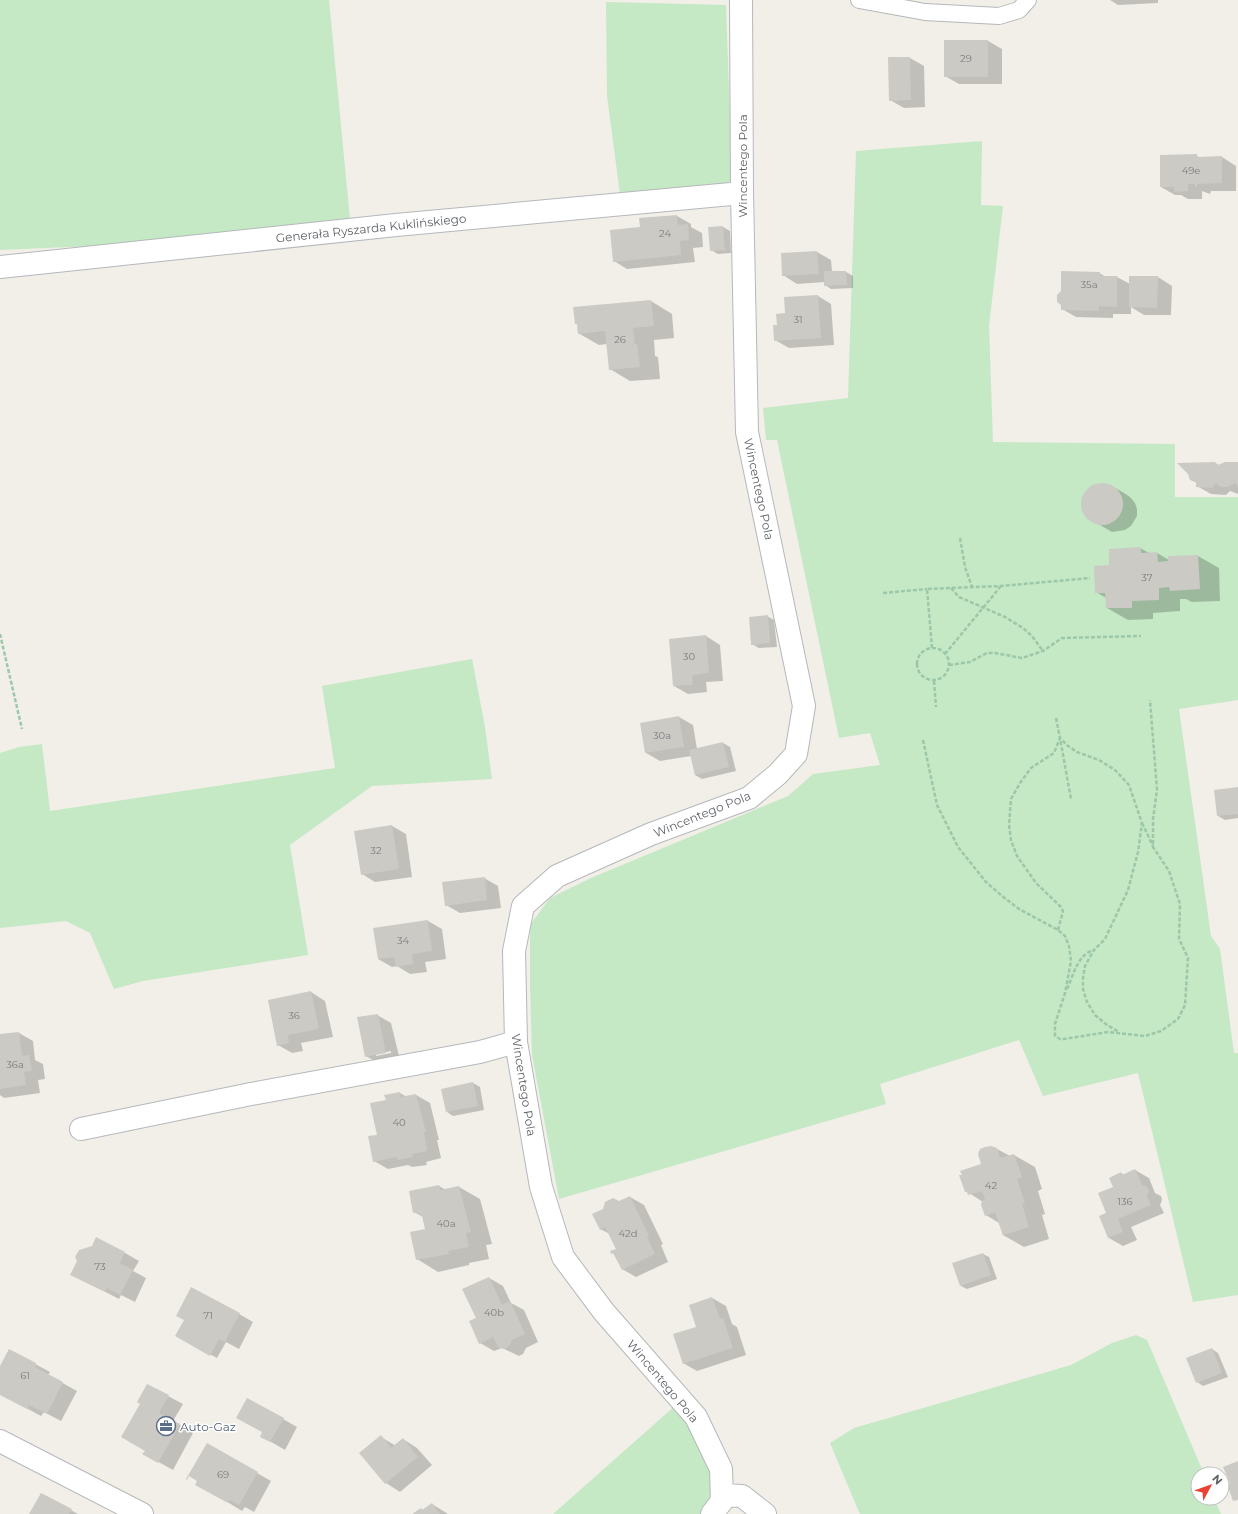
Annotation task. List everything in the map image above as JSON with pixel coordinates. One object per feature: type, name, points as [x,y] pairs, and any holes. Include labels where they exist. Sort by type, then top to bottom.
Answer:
[{"type":"street","name":"Wincentego Pola","points":[[722,1495],[721,1469],[696,1417],[604,1312],[563,1257],[541,1187],[516,1042],[514,951],[523,906],[557,876],[651,834],[749,798],[778,774],[796,754],[804,706],[748,432],[742,193],[741,0]]},
{"type":"street","name":"Generała Ryszarda Kuklińskiego","points":[[0,267],[396,225],[742,193]]},
{"type":"street","points":[[81,1129],[251,1094],[480,1052],[516,1042]]},
{"type":"street","points":[[0,1441],[142,1514]]},
{"type":"street","points":[[712,1514],[722,1501],[722,1495],[742,1496],[765,1514]]},
{"type":"lane","points":[[859,0],[925,12],[999,16],[1019,10],[1028,0]]},
{"type":"path","points":[[960,538],[965,567],[972,587]]},
{"type":"path","points":[[883,593],[928,589],[1001,586],[1090,578]]},
{"type":"path","points":[[945,654],[1001,586]]},
{"type":"path","points":[[950,588],[959,597],[1005,617],[1023,628],[1032,636],[1043,651]]},
{"type":"path","points":[[928,589],[932,648]]},
{"type":"path","points":[[0,634],[22,729]]},
{"type":"path","points":[[949,665],[970,662],[987,653],[1022,658],[1043,651],[1062,638],[1141,636]]},
{"type":"path","points":[[932,648],[937,648],[945,654],[948,658],[949,665],[947,672],[943,677],[934,681],[924,678],[917,668],[917,660],[921,653],[932,648]]},
{"type":"path","points":[[934,681],[936,707]]},
{"type":"path","points":[[1150,700],[1157,790],[1153,819],[1153,846]]},
{"type":"path","points":[[1056,718],[1071,799]]},
{"type":"path","points":[[1060,738],[1077,752],[1099,760],[1115,770],[1129,784],[1142,823],[1153,846],[1169,871],[1180,904],[1179,939],[1188,958],[1185,1005],[1178,1019],[1161,1031],[1145,1036],[1108,1032],[1064,1039],[1060,1039],[1055,1036],[1055,1024],[1065,993],[1079,960],[1083,955],[1094,950]]},
{"type":"path","points":[[1058,930],[1063,911],[1061,907],[1036,883],[1017,856],[1011,840],[1009,825],[1011,799],[1020,783],[1031,768],[1054,753],[1060,738]]},
{"type":"path","points":[[923,740],[936,805],[958,847],[986,882],[1002,896],[1018,909],[1058,930],[1065,936],[1069,946],[1071,960],[1065,993]]},
{"type":"path","points":[[1120,1033],[1095,1015],[1087,1002],[1083,989],[1083,978],[1085,966],[1094,950],[1105,939],[1128,890],[1138,852],[1142,823]]},
{"type":"green space","points":[[0,0],[329,0],[350,220],[163,243],[0,250]]},
{"type":"green space","points":[[606,2],[726,5],[732,178],[727,187],[620,194],[607,96]]},
{"type":"green space","points":[[982,141],[981,205],[1003,206],[989,326],[993,442],[1175,444],[1175,497],[1238,497],[1238,700],[1179,709],[1211,936],[1220,949],[1234,1053],[1238,1053],[1238,1295],[1193,1302],[1138,1073],[1043,1096],[1019,1040],[880,1084],[886,1104],[559,1199],[532,1055],[530,925],[550,898],[591,878],[788,796],[813,774],[880,765],[870,733],[839,738],[777,440],[766,440],[763,408],[848,398],[856,151]]},
{"type":"green space","points":[[472,659],[485,727],[492,779],[372,786],[290,845],[308,955],[143,981],[114,989],[90,933],[66,921],[0,928],[0,753],[19,747],[42,744],[50,811],[335,768],[322,686]]},
{"type":"green space","points":[[1136,1335],[1147,1340],[1201,1466],[1190,1466],[1190,1506],[1218,1506],[1221,1514],[860,1514],[830,1443],[854,1428],[1071,1365],[1112,1343]]},
{"type":"green space","points":[[676,1405],[702,1446],[714,1479],[708,1503],[700,1514],[553,1514]]},
{"type":"building","points":[[944,40],[988,40],[988,77],[944,77]]},
{"type":"building","points":[[888,57],[910,57],[911,100],[889,101]]},
{"type":"building","points":[[1197,154],[1197,157],[1222,156],[1222,183],[1197,184],[1195,187],[1195,184],[1188,184],[1188,191],[1174,192],[1174,187],[1160,187],[1160,155]]},
{"type":"building","points":[[677,215],[678,225],[688,224],[689,240],[680,241],[681,255],[613,262],[610,230],[640,227],[639,218]]},
{"type":"building","points":[[723,226],[725,250],[710,251],[708,227]]},
{"type":"building","points":[[817,251],[819,274],[782,276],[781,253]]},
{"type":"building","points":[[824,271],[846,271],[847,285],[824,286]]},
{"type":"building","points":[[1061,271],[1100,272],[1100,276],[1117,276],[1117,307],[1099,306],[1099,311],[1061,310],[1061,305],[1057,302],[1057,295],[1061,291]]},
{"type":"building","points":[[1129,276],[1158,276],[1157,308],[1129,307]]},
{"type":"building","points":[[818,295],[821,338],[774,341],[773,325],[777,325],[776,314],[785,313],[784,297]]},
{"type":"building","points":[[651,300],[654,326],[633,328],[640,367],[609,370],[605,331],[578,334],[573,307]]},
{"type":"building","points":[[1215,462],[1218,465],[1225,462],[1238,462],[1238,486],[1235,483],[1228,487],[1221,487],[1216,483],[1212,488],[1196,487],[1196,482],[1190,480],[1188,474],[1177,463]]},
{"type":"building","points":[[1102,483],[1117,489],[1123,504],[1117,519],[1102,525],[1087,519],[1081,504],[1087,489]]},
{"type":"building","points":[[1141,547],[1141,553],[1157,552],[1158,562],[1168,561],[1168,556],[1198,555],[1200,589],[1170,591],[1169,587],[1159,588],[1159,600],[1132,601],[1132,608],[1106,608],[1105,593],[1095,593],[1094,566],[1109,565],[1109,549]]},
{"type":"building","points":[[768,615],[770,643],[751,645],[749,617]]},
{"type":"building","points":[[706,635],[709,673],[692,675],[693,685],[673,686],[669,639]]},
{"type":"building","points":[[679,716],[684,747],[645,753],[640,723]]},
{"type":"building","points":[[723,742],[729,767],[695,775],[689,750]]},
{"type":"building","points":[[1238,787],[1238,814],[1217,816],[1214,790]]},
{"type":"building","points":[[392,825],[399,869],[361,875],[354,831]]},
{"type":"building","points":[[485,877],[487,900],[445,906],[442,882]]},
{"type":"building","points":[[428,920],[432,951],[412,954],[413,964],[396,967],[394,957],[378,959],[373,928]]},
{"type":"building","points":[[311,991],[319,1029],[288,1035],[289,1043],[277,1046],[268,1000]]},
{"type":"building","points":[[378,1014],[386,1053],[365,1057],[357,1017]]},
{"type":"building","points":[[19,1032],[22,1056],[29,1055],[32,1071],[24,1072],[26,1085],[0,1089],[0,1034]]},
{"type":"building","points":[[473,1082],[478,1106],[446,1112],[441,1089]]},
{"type":"building","points":[[400,1092],[401,1097],[416,1094],[426,1132],[424,1132],[427,1151],[412,1154],[413,1157],[397,1160],[397,1157],[373,1162],[368,1136],[377,1135],[370,1103],[386,1100],[384,1095]]},
{"type":"building","points":[[991,1146],[997,1148],[1000,1158],[1014,1154],[1022,1177],[1017,1179],[1025,1203],[1022,1204],[1029,1227],[1003,1235],[995,1212],[985,1216],[981,1205],[982,1201],[985,1200],[982,1191],[968,1195],[967,1192],[965,1192],[959,1175],[962,1175],[960,1171],[981,1164],[978,1154],[980,1149]]},
{"type":"building","points":[[1135,1169],[1142,1185],[1147,1187],[1149,1191],[1147,1196],[1151,1205],[1118,1219],[1123,1232],[1108,1238],[1099,1216],[1106,1213],[1098,1193],[1113,1187],[1109,1178],[1121,1172],[1122,1175]]},
{"type":"building","points":[[439,1185],[440,1190],[459,1186],[471,1232],[466,1233],[469,1247],[448,1251],[449,1254],[416,1260],[410,1232],[425,1229],[422,1216],[416,1212],[413,1213],[409,1191]]},
{"type":"building","points":[[630,1196],[649,1236],[647,1237],[655,1254],[622,1270],[613,1253],[611,1254],[610,1251],[616,1249],[605,1227],[600,1230],[592,1214],[603,1209],[605,1202],[613,1198],[619,1201]]},
{"type":"building","points":[[96,1237],[125,1252],[120,1263],[133,1270],[120,1295],[107,1288],[105,1292],[70,1275],[77,1261],[75,1257],[79,1250],[92,1246]]},
{"type":"building","points":[[983,1253],[991,1275],[960,1286],[952,1263]]},
{"type":"building","points":[[489,1277],[502,1305],[510,1301],[525,1334],[512,1340],[509,1346],[504,1349],[498,1347],[493,1337],[479,1344],[469,1321],[476,1318],[462,1289]]},
{"type":"building","points":[[191,1287],[240,1313],[225,1342],[219,1339],[210,1356],[175,1336],[184,1320],[176,1316]]},
{"type":"building","points":[[712,1297],[720,1319],[723,1318],[733,1348],[683,1364],[673,1334],[696,1327],[689,1305]]},
{"type":"building","points":[[1212,1348],[1222,1373],[1196,1383],[1186,1358]]},
{"type":"building","points":[[9,1349],[36,1363],[35,1367],[63,1382],[47,1414],[29,1405],[27,1409],[0,1395],[0,1366]]},
{"type":"building","points":[[147,1384],[169,1395],[159,1413],[180,1424],[158,1463],[142,1454],[145,1451],[121,1437],[140,1404],[137,1402]]},
{"type":"building","points":[[247,1398],[284,1418],[270,1442],[260,1437],[262,1432],[236,1418]]},
{"type":"building","points":[[381,1435],[391,1448],[403,1438],[418,1457],[385,1484],[359,1453]]},
{"type":"building","points":[[207,1443],[258,1472],[239,1505],[230,1500],[228,1503],[195,1485],[197,1481],[189,1476],[187,1480],[186,1479]]},
{"type":"building","points":[[1238,1461],[1238,1500],[1233,1501],[1230,1492],[1230,1466],[1226,1466]]},
{"type":"building","points":[[41,1493],[72,1509],[69,1514],[29,1514]]},
{"type":"building","points":[[432,1503],[440,1514],[412,1514],[421,1508],[422,1510]]},
{"type":"place","name":"Auto-Gaz","points":[[166,1426]]}]
